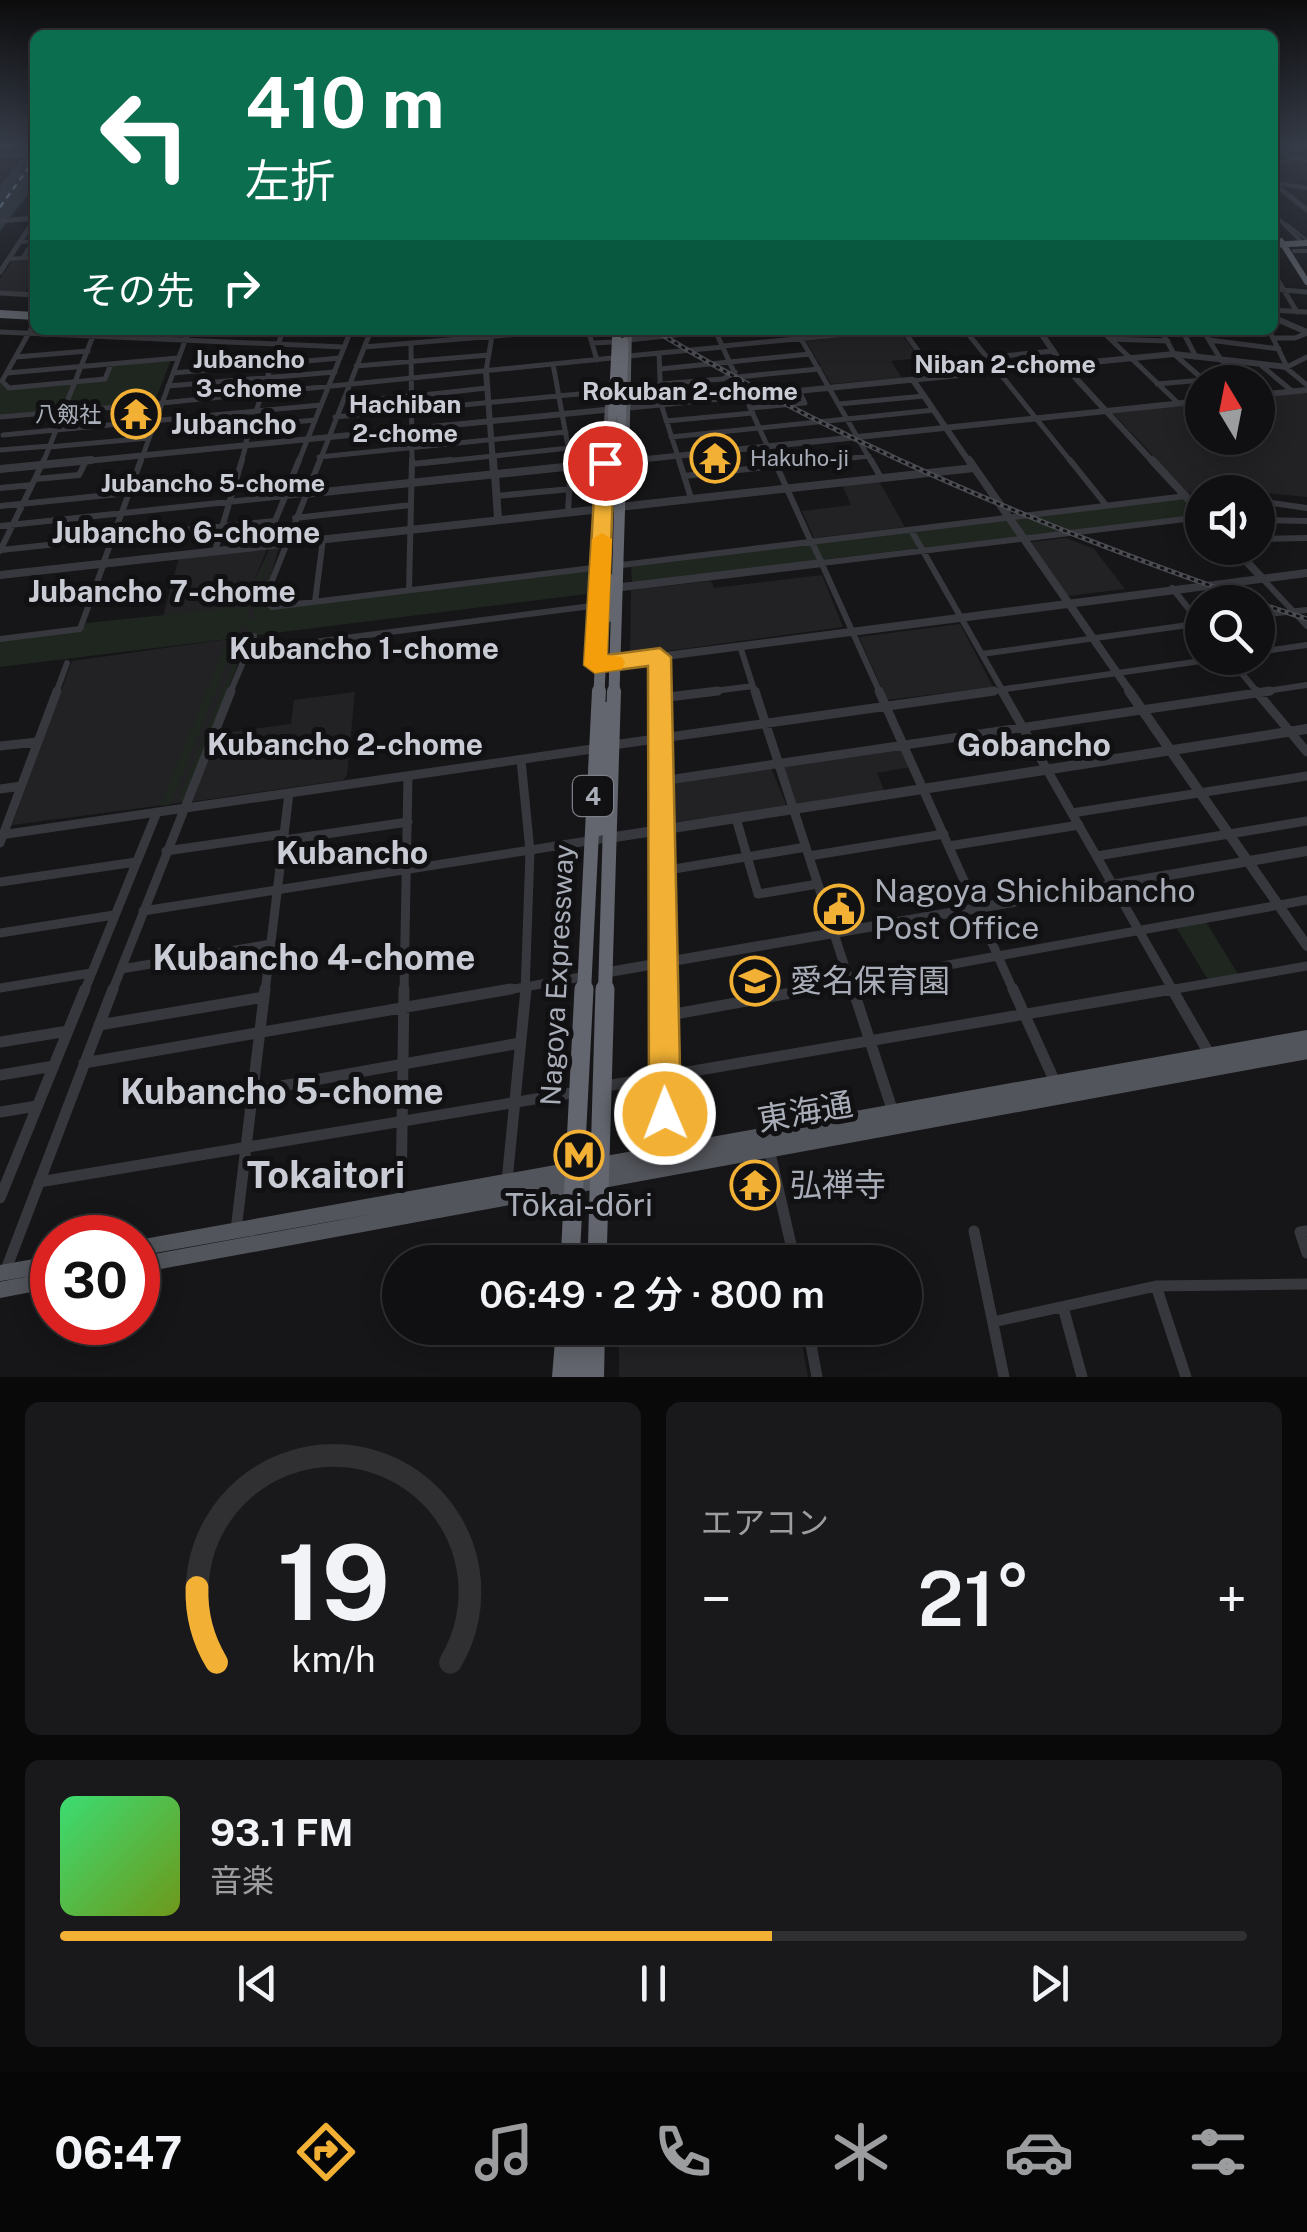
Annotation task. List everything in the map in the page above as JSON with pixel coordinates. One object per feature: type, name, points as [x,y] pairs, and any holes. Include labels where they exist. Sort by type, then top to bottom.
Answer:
[{"type":"highway","points":[[1281,243],[1305,240]]},
{"type":"highway","points":[[1281,243],[1307,271]]},
{"type":"highway","points":[[1281,243],[1307,282]]},
{"type":"highway","points":[[0,312],[30,316]]},
{"type":"highway","name":"Nagoya Expressway","points":[[598,1245],[621,562],[622,335]]},
{"type":"highway","name":"Nagoya Expressway","points":[[572,1245],[590,860],[622,335]]},
{"type":"highway","points":[[620,357],[614,555],[621,562]]},
{"type":"highway","points":[[590,860],[602,810],[610,618],[608,568],[602,551]]},
{"type":"highway","points":[[589,1245],[594,1141],[601,1129]]},
{"type":"highway","points":[[559,1377],[562,1345]]},
{"type":"highway","points":[[572,1377],[573,1345]]},
{"type":"highway","points":[[582,1377],[583,1345]]},
{"type":"highway","points":[[594,1377],[595,1345]]},
{"type":"main road","points":[[572,1245],[605,463],[610,391],[622,335]]},
{"type":"main road","points":[[599,1245],[629,407],[620,357],[622,335]]},
{"type":"main road","name":"東海通","points":[[1058,1089],[1307,1038]]},
{"type":"main road","name":"東海通","points":[[160,1246],[235,1239],[574,1178],[665,1153],[1307,1051]]},
{"type":"main road","name":"東海通","points":[[604,1171],[769,1148],[897,1118]]},
{"type":"main road","name":"東海通","points":[[160,1259],[401,1200],[506,1181],[574,1178]]},
{"type":"main road","points":[[2,1278],[30,1270]]},
{"type":"main road","points":[[2,1278],[30,1279]]},
{"type":"street","points":[[1278,218],[1305,240]]},
{"type":"street","points":[[0,220],[30,219]]},
{"type":"street","points":[[1278,225],[1285,224]]},
{"type":"street","points":[[0,272],[30,231]]},
{"type":"street","points":[[20,242],[30,244]]},
{"type":"street","points":[[1281,243],[1307,252]]},
{"type":"street","points":[[23,258],[30,248]]},
{"type":"street","points":[[9,259],[30,257]]},
{"type":"street","points":[[1278,280],[1297,312]]},
{"type":"street","points":[[1278,289],[1307,292]]},
{"type":"street","points":[[0,294],[30,295]]},
{"type":"street","points":[[1278,314],[1307,312]]},
{"type":"street","points":[[1278,317],[1307,331]]},
{"type":"street","points":[[30,329],[2,381],[9,388],[104,379],[111,364]]},
{"type":"street","points":[[1277,335],[1295,338],[1307,331]]},
{"type":"street","points":[[0,332],[28,334]]},
{"type":"street","points":[[44,335],[344,348]]},
{"type":"street","points":[[0,551],[50,447],[96,335]]},
{"type":"street","points":[[0,639],[80,629],[187,335]]},
{"type":"street","points":[[215,551],[269,364],[281,335]]},
{"type":"street","points":[[265,546],[350,335]]},
{"type":"street","points":[[368,335],[264,601],[272,607],[601,567]]},
{"type":"street","points":[[409,590],[414,410],[412,335]]},
{"type":"street","points":[[364,348],[486,335]]},
{"type":"street","points":[[493,335],[486,371],[498,520]]},
{"type":"street","points":[[589,335],[597,360]]},
{"type":"street","points":[[592,344],[619,335]]},
{"type":"street","points":[[719,335],[1058,1089]]},
{"type":"street","points":[[800,335],[881,478]]},
{"type":"street","points":[[0,417],[348,386],[829,335]]},
{"type":"street","points":[[907,335],[937,377]]},
{"type":"street","points":[[969,335],[1106,505]]},
{"type":"street","points":[[1043,335],[1064,365],[1185,495]]},
{"type":"street","points":[[1106,335],[1178,403]]},
{"type":"street","points":[[1164,335],[1174,354],[1186,365]]},
{"type":"street","points":[[1185,335],[1196,357]]},
{"type":"street","points":[[1206,335],[1227,365]]},
{"type":"street","points":[[1271,335],[1286,367],[1307,387]]},
{"type":"street","points":[[1110,339],[1168,341]]},
{"type":"street","points":[[1209,340],[1278,349]]},
{"type":"street","points":[[16,356],[88,351]]},
{"type":"street","points":[[927,363],[1054,351]]},
{"type":"street","points":[[659,353],[661,404],[691,498]]},
{"type":"street","points":[[356,366],[489,354]]},
{"type":"street","points":[[660,369],[810,354]]},
{"type":"street","points":[[0,469],[1174,354],[1255,365]]},
{"type":"street","points":[[1275,367],[1286,367],[1307,356]]},
{"type":"street","points":[[7,373],[178,358]]},
{"type":"street","points":[[173,372],[340,358]]},
{"type":"street","points":[[553,364],[572,466],[568,512]]},
{"type":"street","points":[[660,384],[820,370]]},
{"type":"street","points":[[168,386],[335,372]]},
{"type":"street","points":[[1275,377],[1292,391]]},
{"type":"street","points":[[912,380],[1307,946]]},
{"type":"street","points":[[1158,384],[1185,382]]},
{"type":"street","points":[[1275,392],[1307,387]]},
{"type":"street","points":[[378,399],[487,388]]},
{"type":"street","points":[[335,417],[610,391]]},
{"type":"street","points":[[666,421],[806,403],[799,391]]},
{"type":"street","points":[[839,404],[924,396]]},
{"type":"street","points":[[0,526],[1185,402]]},
{"type":"street","points":[[2,436],[322,405]]},
{"type":"street","points":[[671,437],[934,410]]},
{"type":"street","points":[[2,436],[19,416]]},
{"type":"street","points":[[251,426],[316,420]]},
{"type":"street","points":[[319,456],[566,432]]},
{"type":"street","points":[[0,450],[149,438]]},
{"type":"street","points":[[412,464],[568,448]]},
{"type":"street","points":[[684,476],[869,456]]},
{"type":"street","points":[[0,488],[79,475],[86,461]]},
{"type":"street","points":[[0,575],[974,468]]},
{"type":"street","points":[[496,496],[570,488]]},
{"type":"street","points":[[0,506],[129,493]]},
{"type":"street","points":[[621,562],[1106,505],[1185,499]]},
{"type":"street","points":[[1275,503],[1307,508]]},
{"type":"street","points":[[295,518],[412,505]]},
{"type":"street","points":[[622,588],[1185,517]]},
{"type":"street","points":[[1275,520],[1307,521]]},
{"type":"street","points":[[0,551],[275,521]]},
{"type":"street","points":[[911,530],[1210,1055]]},
{"type":"street","points":[[1275,539],[1307,538]]},
{"type":"street","points":[[315,602],[323,539]]},
{"type":"street","points":[[1250,565],[1307,626]]},
{"type":"street","points":[[595,665],[1307,573]]},
{"type":"street","points":[[1172,588],[1185,604]]},
{"type":"street","points":[[245,650],[599,606]]},
{"type":"street","points":[[1275,613],[1307,610]]},
{"type":"street","points":[[982,654],[1185,626]]},
{"type":"street","points":[[2,1278],[182,808],[254,636]]},
{"type":"street","points":[[1275,650],[1307,645]]},
{"type":"street","points":[[740,646],[897,1118]]},
{"type":"street","points":[[660,657],[665,1153]]},
{"type":"street","points":[[1,837],[66,663]]},
{"type":"street","points":[[1,837],[1185,664]]},
{"type":"street","points":[[1242,675],[1307,752]]},
{"type":"street","points":[[661,781],[1307,685]]},
{"type":"street","points":[[660,698],[753,686]]},
{"type":"street","points":[[143,910],[1307,729]]},
{"type":"street","points":[[0,746],[37,742]]},
{"type":"street","points":[[506,1181],[526,986],[530,850],[522,760]]},
{"type":"street","points":[[401,1200],[408,776]]},
{"type":"street","points":[[1072,814],[1307,776]]},
{"type":"street","points":[[0,789],[21,786]]},
{"type":"street","points":[[235,1239],[289,793]]},
{"type":"street","points":[[1,1192],[157,812]]},
{"type":"street","points":[[736,818],[758,894],[818,884]]},
{"type":"street","points":[[1096,856],[1307,821]]},
{"type":"street","points":[[166,851],[408,822]]},
{"type":"street","points":[[949,846],[1079,825]]},
{"type":"street","points":[[662,871],[944,834]]},
{"type":"street","points":[[608,972],[1307,851]]},
{"type":"street","points":[[0,882],[136,862]]},
{"type":"street","points":[[664,1016],[1307,900]]},
{"type":"street","points":[[0,933],[115,915]]},
{"type":"street","points":[[121,969],[271,944]]},
{"type":"street","points":[[606,1086],[1307,966]]},
{"type":"street","points":[[0,988],[91,973]]},
{"type":"street","points":[[84,1063],[581,977]]},
{"type":"street","points":[[99,1025],[264,997]]},
{"type":"street","points":[[0,1042],[68,1030]]},
{"type":"street","points":[[253,1091],[520,1044]]},
{"type":"street","points":[[0,1075],[54,1066]]},
{"type":"street","points":[[39,1182],[577,1092]]},
{"type":"street","points":[[0,1112],[37,1106]]},
{"type":"street","points":[[769,1148],[791,1245]]},
{"type":"street","points":[[974,1231],[1004,1377]]},
{"type":"street","points":[[1307,1231],[1300,1232],[1307,1253]]},
{"type":"street","points":[[993,1322],[1156,1286],[1307,1284]]},
{"type":"street","points":[[1156,1286],[1186,1377]]},
{"type":"street","points":[[1063,1306],[1082,1377]]},
{"type":"street","points":[[811,1345],[817,1377]]},
{"type":"shaded area","points":[[0,210],[16,210],[0,231]]},
{"type":"shaded area","points":[[30,259],[30,285],[24,294],[0,292],[0,279],[12,261]]},
{"type":"shaded area","points":[[902,335],[920,358],[891,361],[902,378],[831,384],[806,341]]},
{"type":"shaded area","points":[[171,360],[155,401],[0,415],[0,383],[7,389],[105,380],[112,366]]},
{"type":"shaded area","points":[[1307,391],[1307,497],[1275,494],[1275,475],[1185,475],[1185,490],[1113,413],[1185,404],[1185,455],[1275,455],[1275,395]]},
{"type":"shaded area","points":[[879,481],[905,527],[814,538],[802,511],[851,505],[842,485]]},
{"type":"shaded area","points":[[1185,500],[1185,517],[632,582],[631,567]]},
{"type":"shaded area","points":[[1066,538],[1094,549],[1125,589],[1068,596],[1031,542]]},
{"type":"shaded area","points":[[273,547],[246,619],[251,619],[279,547],[261,602],[269,609],[590,571],[587,594],[249,636],[183,801],[177,804],[249,626],[242,625],[170,805],[160,806],[228,639],[0,667],[0,641],[81,631],[86,623],[242,607]]},
{"type":"shaded area","points":[[279,547],[259,619],[237,620],[241,608],[163,616],[179,558],[267,549],[254,581],[270,548]]},
{"type":"shaded area","points":[[822,575],[843,627],[630,656],[631,590],[711,581],[714,588]]},
{"type":"shaded area","points":[[960,624],[993,687],[887,700],[859,637]]},
{"type":"shaded area","points":[[235,625],[249,625],[249,636],[179,803],[12,825],[72,661],[229,639]]},
{"type":"shaded area","points":[[355,692],[347,775],[343,780],[190,802],[214,734],[291,724],[294,700]]},
{"type":"shaded area","points":[[901,749],[910,767],[877,773],[885,792],[800,805],[784,768],[787,766]]},
{"type":"shaded area","points":[[771,768],[786,804],[784,808],[666,823],[669,783]]},
{"type":"shaded area","points":[[1206,922],[1238,974],[1208,980],[1176,927]]},
{"type":"shaded area","points":[[619,1345],[802,1345],[808,1377],[619,1377]]},
{"type":"railway","points":[[663,335],[873,448],[1024,514],[1210,585]]},
{"type":"railway","points":[[1275,609],[1307,619]]},
{"type":"slow traffic","points":[[602,539],[595,665],[614,663]]},
{"type":"place","name":"八剱社","points":[[136,414]]},
{"type":"place","name":"Hakuho-ji","points":[[715,458]]},
{"type":"place","name":"Nagoya Shichibancho Post Office","points":[[839,909]]},
{"type":"place","name":"愛名保育園","points":[[755,981]]},
{"type":"place","name":"Tōkai-dōri","points":[[579,1155]]},
{"type":"place","name":"弘禅寺","points":[[755,1185]]},
{"type":"district","name":"Niban 2-chome","points":[[1005,364]]},
{"type":"district","name":"Jubancho 3-chome","points":[[249,374]]},
{"type":"district","name":"Rokuban 2-chome","points":[[690,391]]},
{"type":"district","name":"Hachiban 2-chome","points":[[405,418]]},
{"type":"district","name":"Jubancho","points":[[234,424]]},
{"type":"district","name":"Jubancho 5-chome","points":[[213,483]]},
{"type":"district","name":"Jubancho 6-chome","points":[[186,533]]},
{"type":"district","name":"Jubancho 7-chome","points":[[162,592]]},
{"type":"district","name":"Kubancho 1-chome","points":[[364,649]]},
{"type":"district","name":"Kubancho 2-chome","points":[[345,745]]},
{"type":"district","name":"Gobancho","points":[[1034,745]]},
{"type":"district","name":"Kubancho","points":[[352,853]]},
{"type":"district","name":"Kubancho 4-chome","points":[[314,958]]},
{"type":"district","name":"Kubancho 5-chome","points":[[282,1092]]},
{"type":"district","name":"Tokaitori","points":[[326,1175]]},
{"type":"route","points":[[605,463],[595,665],[660,657],[665,1114]]}]
